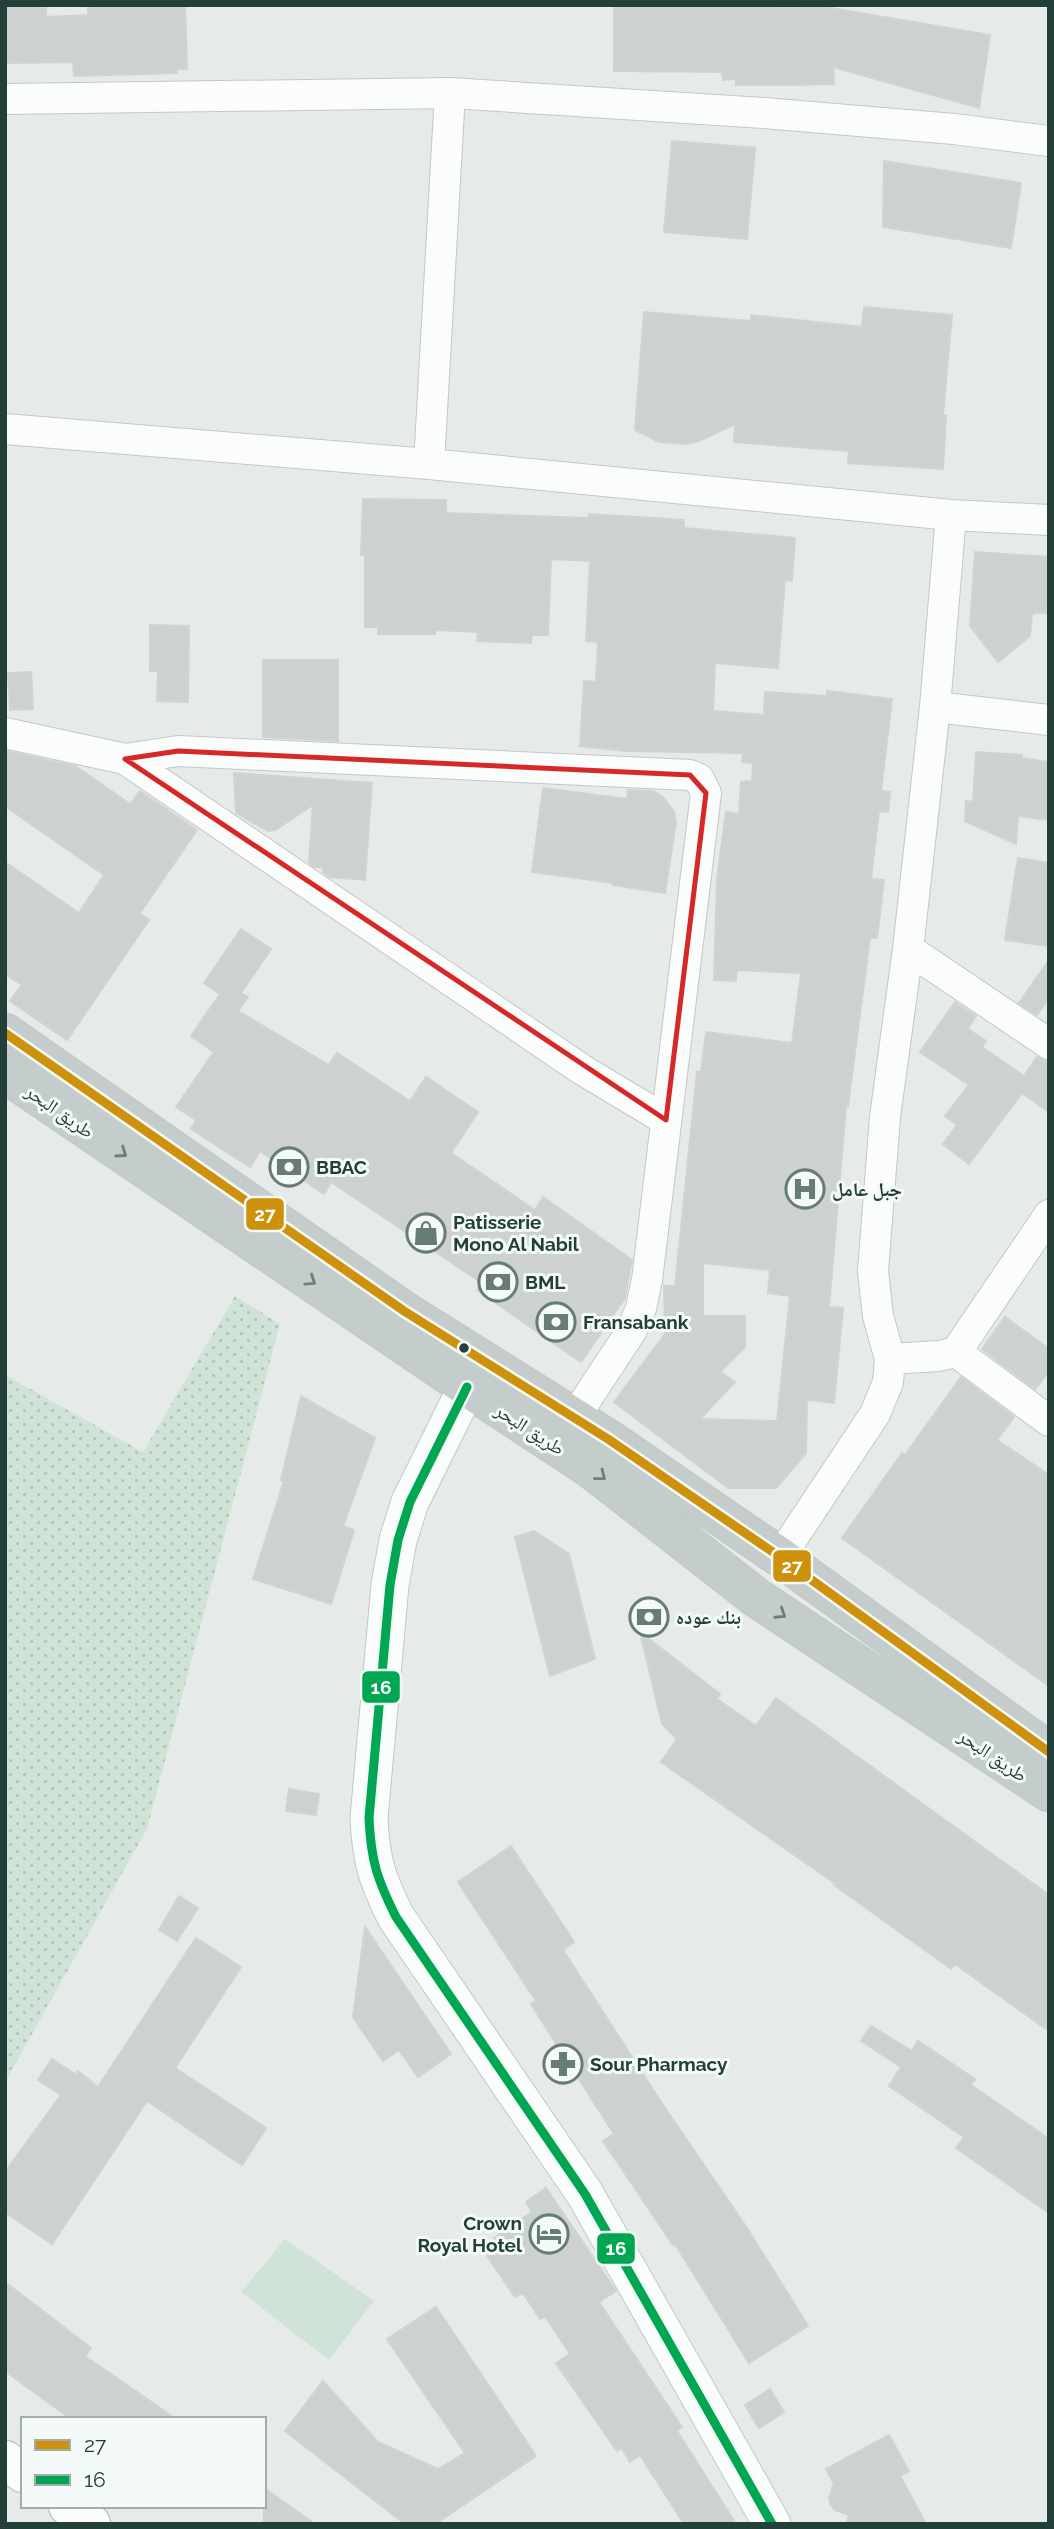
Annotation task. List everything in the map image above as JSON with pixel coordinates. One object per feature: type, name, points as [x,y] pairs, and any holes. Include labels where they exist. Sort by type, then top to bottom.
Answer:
[{"type":"highway","name":"طريق البحر","points":[[5,1032],[404,1311],[575,1418],[780,1557],[1049,1752]]},
{"type":"highway","name":"طريق البحر","points":[[5,1073],[589,1467],[757,1598],[1049,1793]]},
{"type":"main road","points":[[5,2460],[21,2472]]},
{"type":"main road","points":[[71,2508],[92,2524]]},
{"type":"street","points":[[429,464],[450,93]]},
{"type":"street","points":[[5,99],[450,93],[764,113],[954,129],[1049,141]]},
{"type":"street","points":[[5,429],[429,464],[951,515],[1049,520]]},
{"type":"street","points":[[780,1557],[875,1415],[888,1382],[890,1359],[878,1315],[873,1271],[885,1117],[908,949],[935,707],[951,515]]},
{"type":"street","points":[[935,707],[1049,720]]},
{"type":"street","points":[[5,733],[125,760],[581,1069],[666,1120]]},
{"type":"street","points":[[125,760],[177,751],[690,775],[699,779],[706,793],[648,1280],[632,1330],[575,1418]]},
{"type":"street","points":[[908,949],[1049,1044]]},
{"type":"street","points":[[890,1359],[939,1356],[956,1352],[1049,1215]]},
{"type":"street","points":[[956,1352],[1049,1420]]},
{"type":"street","points":[[467,1387],[411,1502],[396,1552],[390,1585],[369,1818],[371,1853],[379,1884],[396,1917],[585,2194],[772,2524]]},
{"type":"highlighted area","points":[[178,751],[690,775],[706,793],[666,1120],[125,759]]},
{"type":"green space","points":[[235,1296],[280,1324],[147,1829],[5,2082],[5,1375],[143,1452]]},
{"type":"green space","points":[[285,2239],[374,2301],[329,2360],[241,2292]]},
{"type":"building","points":[[5,5],[46,5],[46,17],[88,15],[88,5],[185,5],[187,69],[176,69],[177,73],[74,76],[73,62],[5,63]]},
{"type":"building","points":[[614,5],[831,5],[831,8],[990,35],[979,108],[833,67],[834,84],[790,85],[736,85],[736,79],[723,80],[722,72],[614,71]]},
{"type":"building","points":[[672,141],[755,148],[747,239],[664,232]]},
{"type":"building","points":[[884,161],[1021,183],[1011,248],[883,227]]},
{"type":"building","points":[[864,307],[952,315],[943,415],[946,416],[943,469],[848,463],[849,451],[734,442],[735,424],[699,441],[685,444],[659,442],[635,430],[644,312],[751,321],[751,315],[862,327]]},
{"type":"building","points":[[363,499],[446,500],[446,513],[588,518],[589,514],[684,520],[684,528],[795,538],[792,581],[785,580],[778,668],[715,663],[713,711],[764,715],[765,692],[827,696],[827,691],[892,699],[881,791],[890,792],[888,812],[879,811],[871,879],[884,880],[877,938],[870,938],[846,1106],[829,1307],[843,1308],[834,1403],[807,1400],[806,1453],[776,1488],[728,1488],[614,1402],[665,1334],[664,1286],[675,1286],[697,1072],[701,1072],[706,1032],[792,1043],[801,973],[737,970],[736,981],[714,980],[717,879],[726,812],[739,814],[741,782],[752,781],[753,763],[742,762],[743,753],[626,751],[580,746],[584,681],[596,682],[598,642],[586,641],[590,561],[551,559],[548,635],[532,635],[531,643],[477,641],[478,632],[435,630],[435,634],[378,634],[378,627],[365,627],[365,555],[361,555]],"holes":[[[703,1263],[770,1270],[768,1293],[790,1296],[777,1421],[700,1419],[735,1382],[720,1372],[745,1347],[745,1316],[703,1316]]]},
{"type":"building","points":[[975,552],[1049,557],[1049,613],[1032,613],[1030,636],[998,662],[970,626]]},
{"type":"building","points":[[150,625],[189,626],[188,702],[157,701],[158,671],[150,671]]},
{"type":"building","points":[[263,660],[338,660],[338,741],[263,737]]},
{"type":"building","points":[[31,672],[33,709],[10,710],[8,673]]},
{"type":"building","points":[[5,751],[75,766],[130,804],[140,791],[197,830],[140,913],[149,920],[67,1040],[10,1001],[22,985],[5,974],[5,862],[79,913],[104,875],[5,806]]},
{"type":"building","points":[[976,752],[1022,755],[1022,758],[1049,762],[1049,820],[1018,816],[1016,844],[965,821],[966,801],[973,802]]},
{"type":"building","points":[[234,773],[372,783],[365,880],[330,877],[323,872],[323,867],[314,867],[309,863],[313,805],[275,830],[268,831],[236,813]]},
{"type":"building","points":[[543,788],[627,799],[628,790],[653,791],[663,797],[674,812],[676,822],[665,893],[532,872]]},
{"type":"building","points":[[1018,858],[1049,863],[1049,946],[1005,940]]},
{"type":"building","points":[[241,929],[271,949],[241,993],[248,997],[238,1011],[329,1065],[337,1053],[410,1101],[426,1077],[478,1112],[451,1153],[535,1210],[543,1197],[632,1260],[625,1298],[581,1362],[477,1290],[482,1283],[331,1182],[324,1194],[260,1151],[250,1167],[191,1129],[196,1120],[176,1107],[214,1052],[191,1036],[220,994],[204,983]]},
{"type":"building","points":[[1049,960],[1049,998],[1037,1015],[1019,1003]]},
{"type":"building","points":[[955,1002],[976,1016],[968,1029],[986,1041],[982,1047],[1024,1076],[1037,1057],[1049,1061],[1049,1112],[1022,1093],[969,1164],[943,1144],[957,1125],[945,1116],[969,1085],[920,1052]]},
{"type":"building","points":[[1005,1317],[1049,1349],[1049,1371],[1035,1389],[982,1349]]},
{"type":"building","points":[[961,1377],[1014,1417],[997,1440],[1049,1475],[1049,1686],[842,1538],[902,1453],[905,1455]]},
{"type":"building","points":[[301,1396],[375,1438],[343,1526],[354,1530],[331,1604],[253,1579],[284,1481],[281,1480]]},
{"type":"building","points":[[534,1531],[569,1554],[595,1659],[550,1676],[515,1537]]},
{"type":"building","points":[[640,1632],[720,1694],[717,1699],[756,1726],[776,1698],[1049,1895],[1049,2031],[955,1964],[951,1969],[834,1885],[836,1884],[661,1762],[677,1739],[662,1724]]},
{"type":"building","points":[[289,1789],[319,1794],[316,1815],[286,1811]]},
{"type":"building","points":[[511,1846],[574,1942],[563,1950],[661,2102],[745,2225],[808,2326],[749,2363],[675,2244],[673,2245],[603,2141],[614,2134],[531,2004],[536,2001],[458,1882]]},
{"type":"building","points":[[179,1896],[198,1908],[177,1941],[159,1930]]},
{"type":"building","points":[[365,1927],[451,2054],[418,2077],[399,2050],[383,2061],[353,2017]]},
{"type":"building","points":[[196,1938],[241,1967],[175,2068],[266,2128],[242,2165],[147,2101],[52,2244],[5,2212],[5,2172],[61,2095],[38,2080],[52,2059],[76,2075],[78,2071],[98,2087]]},
{"type":"building","points":[[871,2026],[912,2051],[918,2041],[975,2079],[971,2085],[1049,2139],[1049,2213],[956,2148],[964,2137],[889,2086],[901,2067],[861,2041]]},
{"type":"building","points":[[546,2188],[616,2291],[599,2302],[682,2427],[677,2431],[736,2524],[684,2524],[640,2455],[630,2462],[622,2448],[617,2451],[556,2363],[570,2354],[545,2316],[540,2319],[523,2293],[515,2297],[481,2247],[532,2212],[526,2202]]},
{"type":"building","points":[[5,2282],[91,2348],[85,2356],[173,2417],[68,2417],[5,2371]]},
{"type":"building","points":[[436,2307],[536,2456],[435,2524],[405,2524],[285,2431],[323,2381],[378,2442],[438,2469],[465,2453],[387,2339]]},
{"type":"building","points":[[770,2389],[784,2412],[759,2428],[745,2405]]},
{"type":"building","points":[[889,2435],[909,2471],[900,2476],[926,2524],[846,2524],[849,2515],[835,2510],[831,2505],[829,2498],[834,2484],[826,2469]]},
{"type":"building","points":[[266,2489],[315,2524],[264,2524]]},
{"type":"transit line","name":"27","points":[[5,1033],[404,1311],[608,1439],[780,1557],[1049,1752]]},
{"type":"transit line","name":"16","points":[[467,1387],[410,1502],[398,1540],[390,1585],[369,1818],[376,1869],[396,1917],[585,2194],[772,2524]]},
{"type":"place","name":"BBAC","points":[[289,1167]]},
{"type":"place","name":"جبل عامل","points":[[805,1189]]},
{"type":"place","name":"Patisserie Mono Al Nabil","points":[[426,1233]]},
{"type":"place","name":"BML","points":[[498,1282]]},
{"type":"place","name":"Fransabank","points":[[556,1322]]},
{"type":"place","name":"بنك عوده","points":[[649,1617]]},
{"type":"place","name":"Sour Pharmacy","points":[[563,2064]]},
{"type":"place","name":"Crown Royal Hotel","points":[[549,2234]]}]
